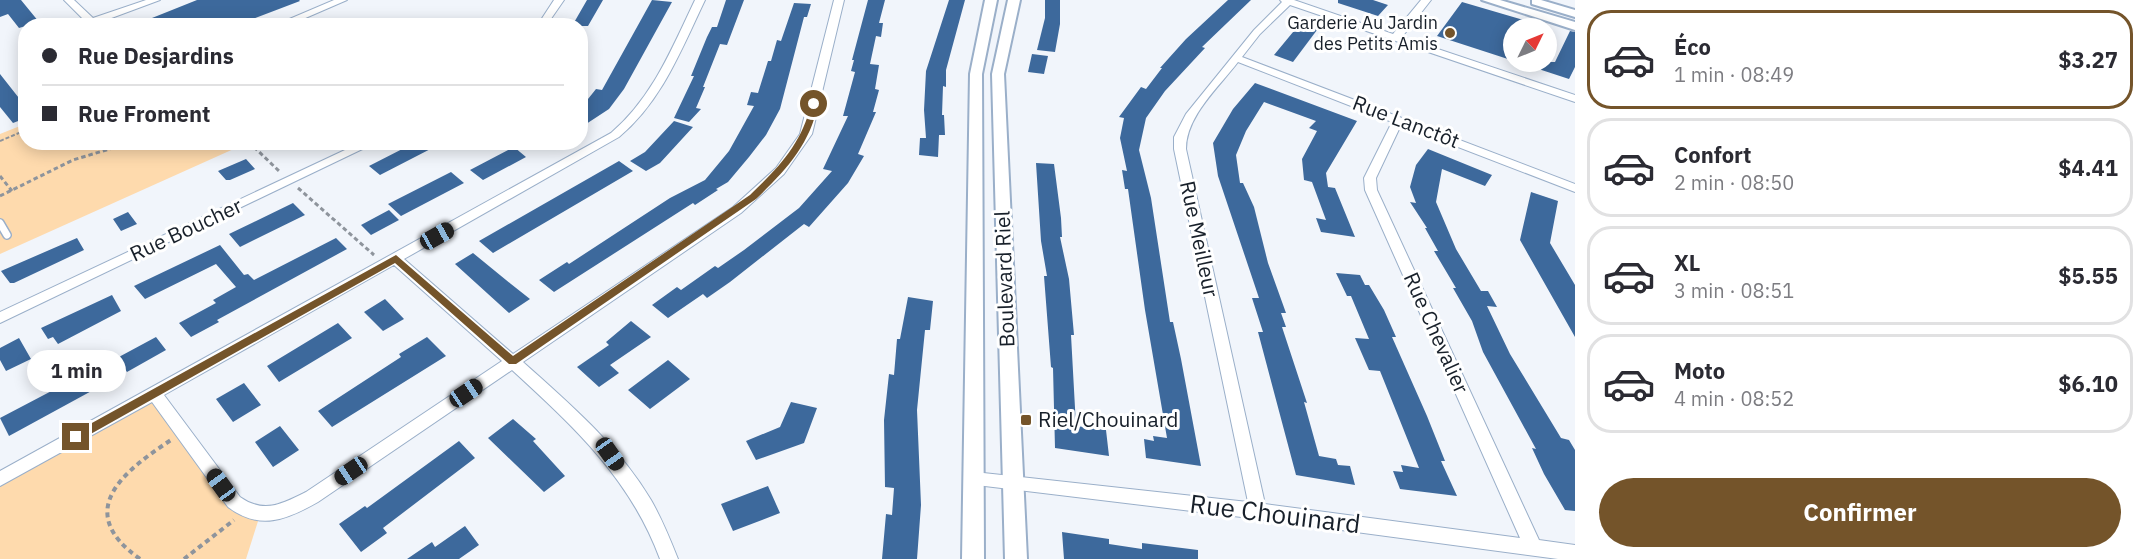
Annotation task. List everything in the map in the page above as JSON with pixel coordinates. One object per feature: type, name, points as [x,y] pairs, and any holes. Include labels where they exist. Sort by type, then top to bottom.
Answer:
[{"type":"street","points":[[69,0],[88,18]]},
{"type":"street","points":[[109,18],[155,0]]},
{"type":"street","points":[[297,18],[342,0]]},
{"type":"street","points":[[547,18],[559,0]]},
{"type":"street","points":[[0,479],[609,139],[637,118],[651,100],[700,0]]},
{"type":"street","points":[[154,393],[234,502],[245,512],[260,515],[278,513],[312,497],[737,210],[780,171],[799,147],[811,122],[839,0]]},
{"type":"street","name":"Boulevard Riel","points":[[973,559],[976,95],[979,51],[991,0]]},
{"type":"street","name":"Boulevard Riel","points":[[1014,0],[998,74],[998,98],[1016,559]]},
{"type":"street","points":[[1286,0],[1575,99]]},
{"type":"street","name":"Rue Meilleur","points":[[1258,511],[1180,149],[1180,137],[1184,125],[1236,58],[1286,0]]},
{"type":"street","points":[[1396,37],[1426,0]]},
{"type":"street","points":[[1488,0],[1575,26]]},
{"type":"street","points":[[1528,0],[1575,14]]},
{"type":"street","name":"Rue Lanctôt","points":[[1236,58],[1575,188]]},
{"type":"street","points":[[976,95],[998,98]]},
{"type":"street","name":"Rue Chevalier","points":[[1399,119],[1370,178],[1371,190],[1533,547]]},
{"type":"street","name":"Rue Boucher","points":[[0,318],[355,150]]},
{"type":"street","points":[[396,259],[513,361],[610,454],[641,497],[669,559]]},
{"type":"street","name":"Rue Chouinard","points":[[974,479],[1258,511],[1575,553]]},
{"type":"lane","points":[[0,224],[7,235]]},
{"type":"path","points":[[0,141],[18,133]]},
{"type":"path","points":[[0,196],[73,160],[105,150]]},
{"type":"path","points":[[257,150],[281,173]]},
{"type":"path","points":[[0,176],[12,191]]},
{"type":"path","points":[[297,187],[375,256]]},
{"type":"path","points":[[140,559],[126,550],[114,537],[108,517],[111,493],[125,473],[183,432]]},
{"type":"path","points":[[184,559],[245,512]]},
{"type":"shaded area","points":[[18,127],[18,150],[231,150],[0,254],[0,134]]},
{"type":"shaded area","points":[[154,393],[234,502],[260,515],[246,559],[0,559],[0,479]]},
{"type":"building","points":[[0,0],[21,0],[36,18],[18,18],[18,27],[8,14],[0,17]]},
{"type":"building","points":[[197,0],[300,1],[255,18],[152,18]]},
{"type":"building","points":[[587,0],[603,0],[588,26],[588,18],[577,18]]},
{"type":"building","points":[[652,0],[672,2],[624,89],[609,109],[588,123],[588,99],[596,89],[602,90]]},
{"type":"building","points":[[726,0],[744,0],[727,45],[720,44],[703,87],[705,87],[696,108],[701,109],[689,122],[674,118],[694,76],[691,76],[707,37],[712,27],[717,27]]},
{"type":"building","points":[[868,0],[885,0],[879,23],[883,23],[881,37],[876,36],[870,64],[879,65],[875,89],[879,90],[873,112],[876,112],[858,154],[864,156],[848,183],[809,227],[804,224],[707,298],[703,294],[668,318],[652,305],[677,287],[681,290],[715,266],[718,268],[744,250],[799,208],[832,171],[823,169],[848,116],[843,116],[855,72],[851,71],[854,60],[852,60]]},
{"type":"building","points":[[949,0],[965,0],[946,70],[946,87],[943,86],[942,115],[944,115],[945,135],[939,135],[938,157],[919,155],[920,138],[926,138],[924,110],[926,71]]},
{"type":"building","points":[[1045,0],[1060,0],[1060,24],[1055,52],[1037,50],[1045,18]]},
{"type":"building","points":[[1228,0],[1251,0],[1202,47],[1205,48],[1165,91],[1146,118],[1139,150],[1151,198],[1170,322],[1173,322],[1181,359],[1201,466],[1146,458],[1144,439],[1154,441],[1153,436],[1167,438],[1145,310],[1128,189],[1125,189],[1122,170],[1127,171],[1120,138],[1124,118],[1119,117],[1141,87],[1146,89],[1162,68],[1160,68],[1186,39]]},
{"type":"building","points":[[1338,0],[1373,0],[1388,5],[1378,16],[1338,3]]},
{"type":"building","points":[[1462,2],[1517,18],[1503,18],[1503,57],[1437,36]]},
{"type":"building","points":[[794,3],[811,4],[807,17],[804,17],[780,109],[766,135],[728,182],[695,205],[693,203],[554,292],[539,280],[567,262],[569,264],[670,198],[705,180],[729,151],[754,106],[747,105],[751,92],[758,93],[768,61],[771,61],[777,40],[781,41]]},
{"type":"building","points":[[1303,20],[1320,26],[1293,62],[1274,55]]},
{"type":"building","points":[[1570,31],[1575,32],[1575,67],[1569,79],[1548,72],[1557,72],[1557,58]]},
{"type":"building","points":[[1032,54],[1048,56],[1044,74],[1028,72]]},
{"type":"building","points":[[0,74],[18,97],[18,121],[13,123],[0,107]]},
{"type":"building","points":[[1255,83],[1357,121],[1326,173],[1328,187],[1335,188],[1355,237],[1321,232],[1316,218],[1326,220],[1312,182],[1304,180],[1302,159],[1317,131],[1309,128],[1316,121],[1264,102],[1246,131],[1236,155],[1240,183],[1243,183],[1254,207],[1268,263],[1286,313],[1281,313],[1286,327],[1282,327],[1307,403],[1304,402],[1319,456],[1336,459],[1338,465],[1350,466],[1355,485],[1296,475],[1258,332],[1263,332],[1252,298],[1259,298],[1218,176],[1213,143],[1233,109]]},
{"type":"building","points":[[674,121],[693,127],[660,163],[646,171],[630,161],[645,152]]},
{"type":"building","points":[[1428,149],[1492,175],[1485,186],[1442,169],[1436,202],[1456,249],[1481,291],[1488,291],[1497,307],[1487,306],[1510,354],[1561,438],[1569,440],[1575,450],[1575,511],[1565,510],[1544,474],[1532,448],[1536,449],[1483,352],[1472,321],[1453,288],[1456,288],[1434,251],[1438,251],[1425,228],[1427,228],[1410,202],[1416,203],[1410,187],[1416,165]]},
{"type":"building","points":[[400,150],[428,150],[380,175],[369,166]]},
{"type":"building","points":[[508,150],[518,150],[526,157],[483,180],[470,170]]},
{"type":"building","points":[[246,159],[255,169],[230,180],[226,180],[218,171]]},
{"type":"building","points":[[619,161],[633,171],[493,253],[479,241]]},
{"type":"building","points":[[1036,163],[1054,164],[1061,218],[1062,237],[1060,237],[1069,279],[1074,335],[1071,335],[1076,426],[1106,430],[1109,456],[1055,448],[1053,368],[1051,367],[1044,276],[1047,276],[1041,241]]},
{"type":"building","points":[[451,172],[464,183],[401,216],[388,204]]},
{"type":"building","points":[[1531,192],[1558,201],[1550,243],[1575,285],[1575,337],[1520,240]]},
{"type":"building","points":[[293,203],[305,215],[240,247],[229,234]]},
{"type":"building","points":[[389,210],[399,220],[371,235],[361,225]]},
{"type":"building","points":[[128,212],[137,224],[121,231],[113,219]]},
{"type":"building","points":[[77,238],[84,250],[14,283],[10,283],[1,271]]},
{"type":"building","points":[[336,238],[347,249],[217,320],[219,322],[191,337],[179,323],[216,303],[213,300],[236,287],[216,264],[145,299],[134,286],[220,245],[244,275],[248,274],[254,280]]},
{"type":"building","points":[[473,253],[530,299],[509,313],[455,264]]},
{"type":"building","points":[[1336,273],[1360,275],[1384,310],[1396,337],[1392,337],[1427,416],[1445,461],[1441,461],[1457,496],[1400,489],[1393,471],[1403,472],[1401,465],[1419,468],[1380,371],[1369,370],[1355,338],[1369,339],[1351,296],[1347,296]]},
{"type":"building","points":[[112,295],[121,311],[58,344],[53,337],[48,339],[41,328]]},
{"type":"building","points":[[908,297],[933,301],[930,330],[925,330],[917,410],[921,505],[917,559],[882,559],[886,514],[892,515],[894,488],[885,487],[884,420],[889,374],[894,375],[897,339],[900,339]]},
{"type":"building","points":[[385,299],[404,319],[383,331],[364,312]]},
{"type":"building","points":[[631,321],[651,337],[610,365],[619,373],[599,387],[577,367],[609,345],[606,342]]},
{"type":"building","points":[[338,323],[352,338],[279,382],[267,366]]},
{"type":"building","points":[[156,337],[166,350],[127,372],[117,358]]},
{"type":"building","points":[[427,337],[446,356],[332,427],[318,411],[401,357],[399,354]]},
{"type":"building","points":[[19,338],[31,359],[6,371],[0,360],[0,348]]},
{"type":"building","points":[[668,360],[690,379],[650,409],[628,390]]},
{"type":"building","points":[[84,366],[97,388],[9,436],[0,418],[61,386],[57,380]]},
{"type":"building","points":[[244,383],[261,405],[233,422],[216,399]]},
{"type":"building","points":[[791,402],[817,408],[804,443],[756,460],[746,441],[780,427]]},
{"type":"building","points":[[513,419],[536,439],[533,441],[565,476],[544,492],[488,438]]},
{"type":"building","points":[[280,426],[299,450],[273,467],[255,442]]},
{"type":"building","points":[[459,441],[475,458],[383,528],[387,533],[361,552],[339,524],[365,506],[367,508]]},
{"type":"building","points":[[768,486],[780,513],[733,531],[721,504]]},
{"type":"building","points":[[465,526],[479,545],[459,559],[407,559],[432,542],[435,547]]},
{"type":"building","points":[[1062,532],[1109,539],[1109,544],[1142,549],[1142,543],[1198,550],[1198,559],[1064,559]]},
{"type":"place","name":"Garderie Au Jardin des Petits Amis","points":[[1450,33]]},
{"type":"place","name":"Riel/Chouinard","points":[[1026,420]]},
{"type":"route","points":[[76,437],[396,259],[513,361],[753,197],[780,171],[799,147],[811,122],[814,104]]}]
